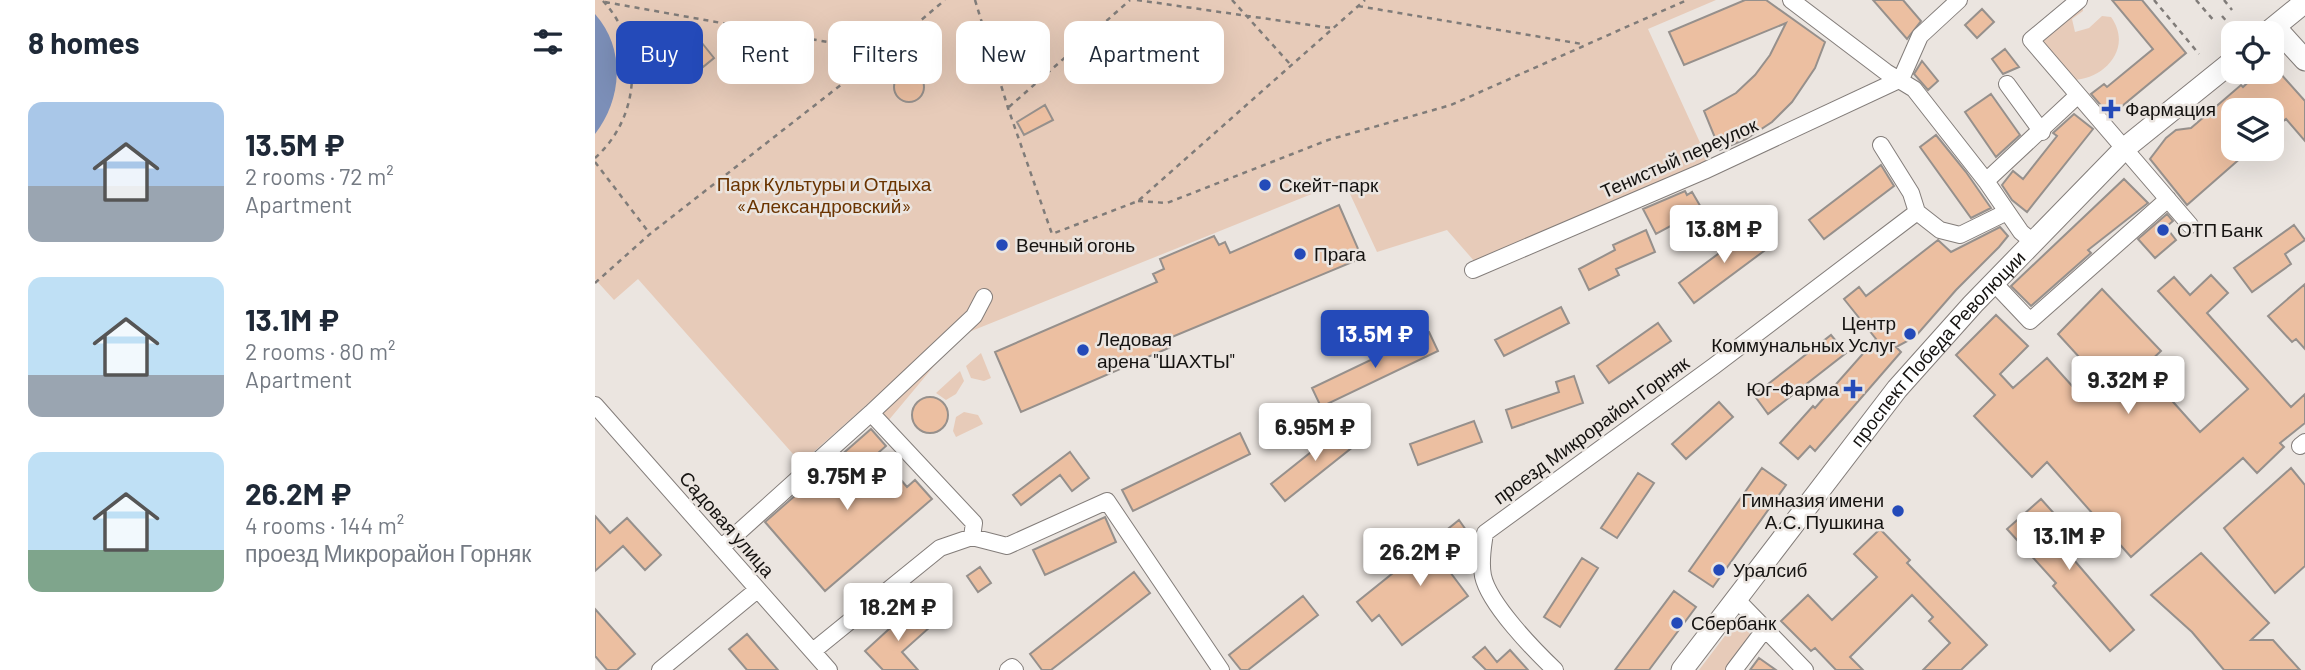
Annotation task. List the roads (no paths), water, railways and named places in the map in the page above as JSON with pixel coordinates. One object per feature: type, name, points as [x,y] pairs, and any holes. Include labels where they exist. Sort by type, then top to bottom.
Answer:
[{"type":"main road","points":[[2282,21],[2305,2]]},
{"type":"main road","points":[[2284,41],[2305,60]]},
{"type":"main road","name":"проспект Победа Революции","points":[[1682,670],[1897,389],[1994,283],[2125,148],[2221,71]]},
{"type":"street","points":[[1791,0],[1812,7],[1885,72],[1914,89],[1986,181],[2021,232],[2034,243]]},
{"type":"street","points":[[1901,79],[1920,36],[1959,0]]},
{"type":"street","points":[[2078,0],[2031,40],[2190,225]]},
{"type":"street","name":"Тенистый переулок","points":[[1473,270],[1737,157],[1901,79]]},
{"type":"street","points":[[2007,84],[2042,132]]},
{"type":"street","points":[[1986,181],[2042,132],[2077,96]]},
{"type":"street","points":[[1881,145],[1911,193],[1917,212],[1940,230],[1960,236],[2007,212]]},
{"type":"street","points":[[1994,283],[2031,321],[2168,199]]},
{"type":"street","name":"проезд Микрорайон Горняк","points":[[1555,670],[1507,618],[1483,578],[1485,533],[1714,366],[1917,212]]},
{"type":"street","points":[[721,548],[974,316],[984,297]]},
{"type":"street","name":"Садовая улица","points":[[595,405],[829,670]]},
{"type":"street","points":[[871,413],[974,523],[972,537]]},
{"type":"street","points":[[813,651],[940,548],[972,537],[1007,546],[1107,501],[1155,572],[1213,667]]},
{"type":"street","points":[[660,670],[757,590]]},
{"type":"street","points":[[1737,600],[1805,670]]},
{"type":"street","points":[[1734,670],[1765,629]]},
{"type":"street","points":[[1008,670],[1012,667],[1015,670]]},
{"type":"water","points":[[595,14],[612,43],[616,58],[616,82],[611,105],[595,134]]},
{"type":"place","name":"Фармация","points":[[2111,109]]},
{"type":"place","name":"Скейт-парк","points":[[1265,185]]},
{"type":"place","name":"ОТП Банк","points":[[2163,230]]},
{"type":"place","name":"Вечный огонь","points":[[1002,245]]},
{"type":"place","name":"Прага","points":[[1300,254]]},
{"type":"place","name":"Центр Коммунальных Услуг","points":[[1910,334]]},
{"type":"place","name":"Ледовая арена \"ШАХТЫ\"","points":[[1083,350]]},
{"type":"place","name":"Юг-Фарма","points":[[1853,389]]},
{"type":"place","name":"Гимназия имени А.С. Пушкина","points":[[1898,511]]},
{"type":"place","name":"Уралсиб","points":[[1719,570]]},
{"type":"place","name":"Сбербанк","points":[[1677,623]]},
{"type":"park label","name":"Парк Культуры и Отдыха «Александровский»","points":[[824,195]]}]
